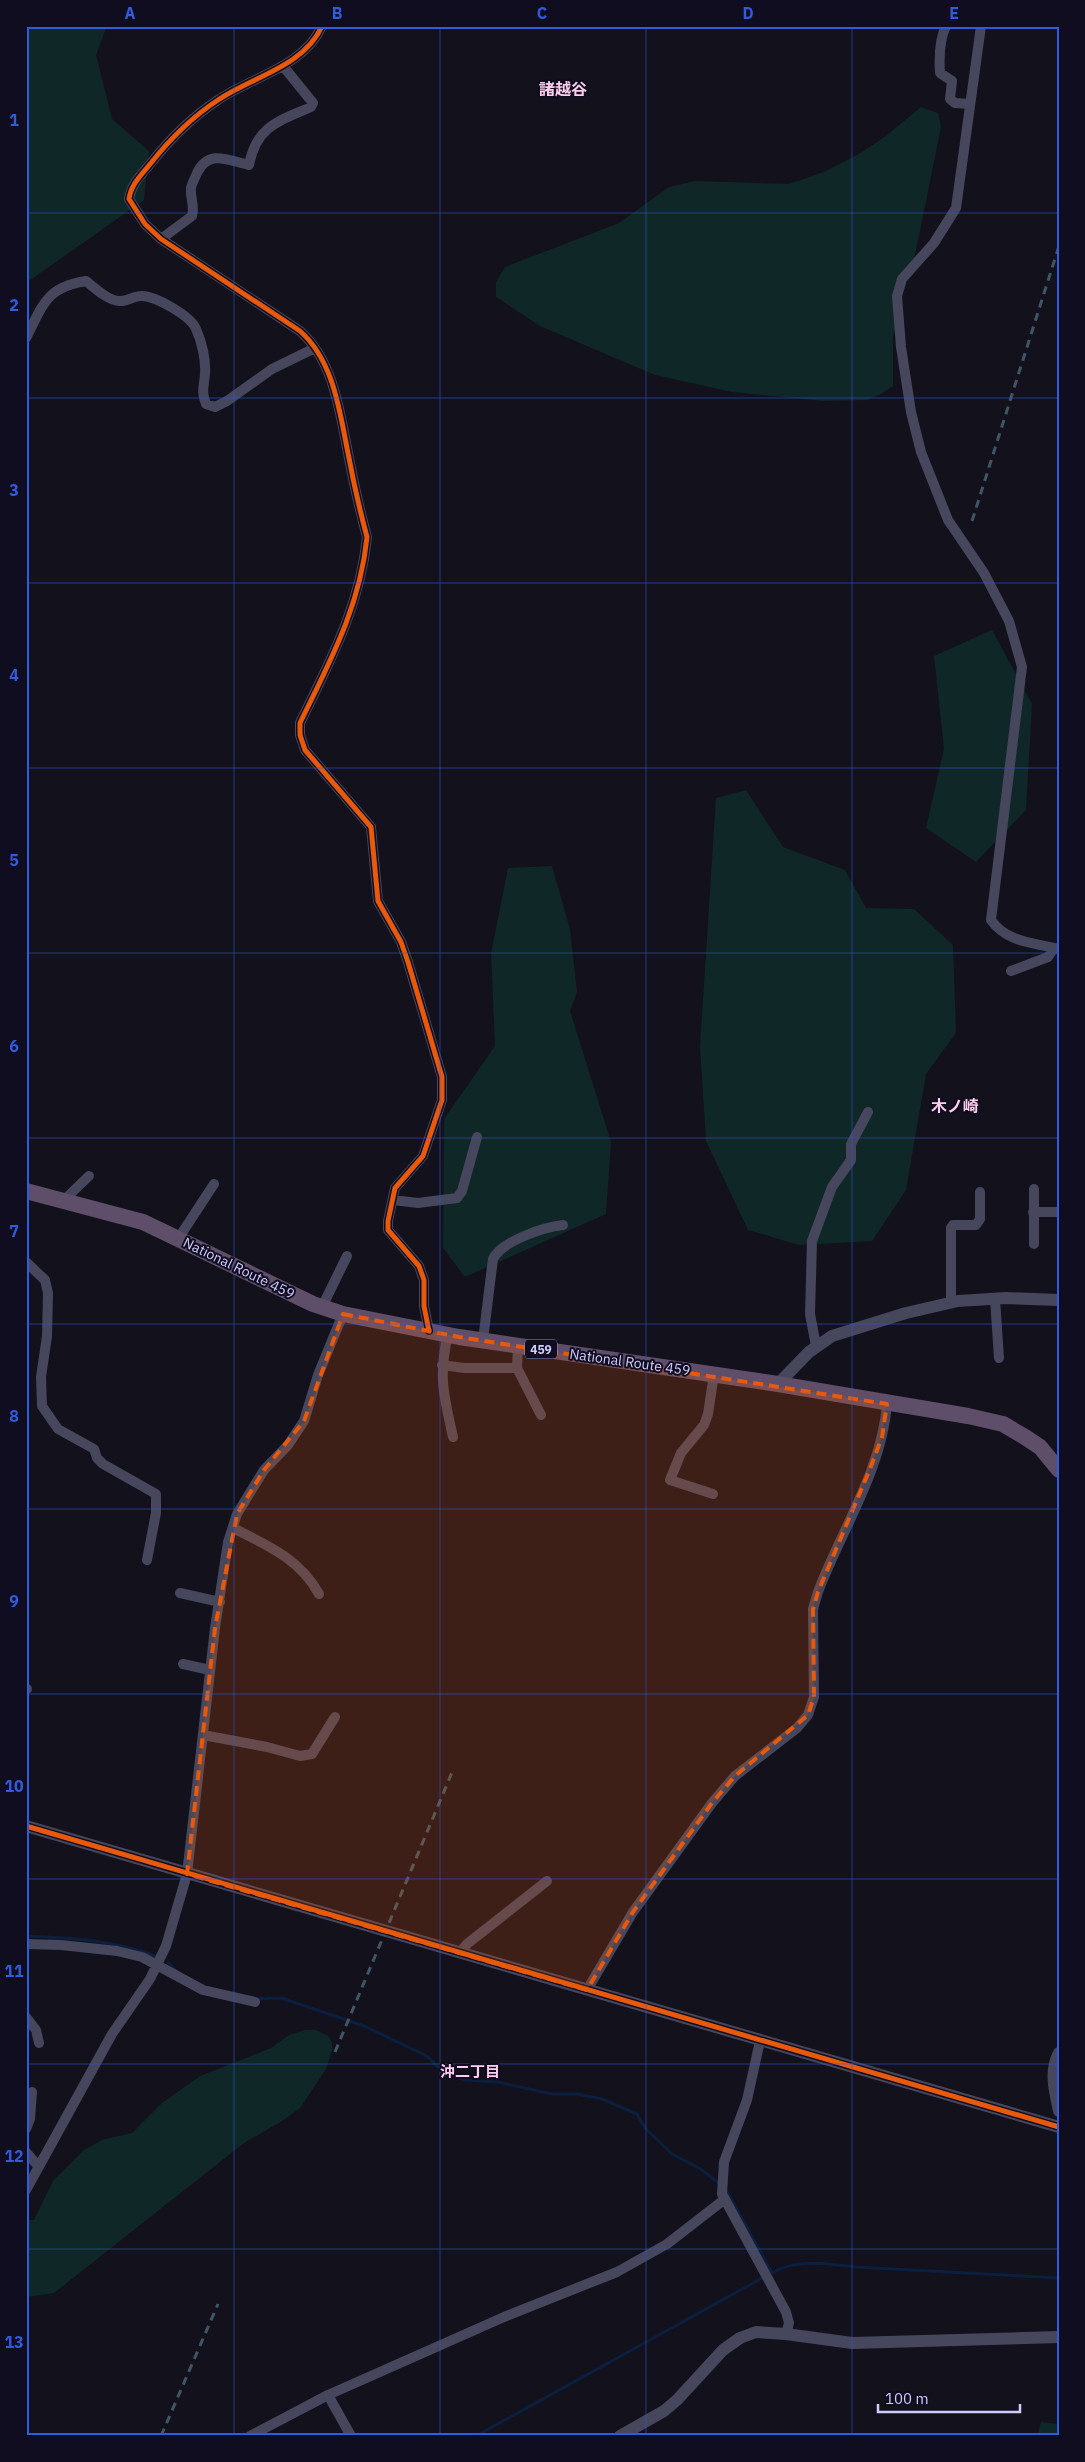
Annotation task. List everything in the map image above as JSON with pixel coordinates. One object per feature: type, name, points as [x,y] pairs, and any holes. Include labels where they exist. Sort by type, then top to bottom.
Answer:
[{"type":"highway","name":"National Route 459","points":[[26,1191],[143,1222],[322,1307],[343,1314],[483,1340],[778,1384],[887,1404],[968,1416],[1003,1424],[1040,1447],[1059,1470]]},
{"type":"street","points":[[322,26],[314,40],[283,66],[240,87],[190,121],[162,149],[135,182],[130,192],[131,204],[146,224],[161,239],[300,331],[315,348],[324,363],[337,399],[366,538],[353,607],[343,635],[300,723],[300,735],[306,750],[371,827],[378,901],[401,942],[438,1061],[443,1088],[442,1100],[422,1156],[395,1188],[388,1230],[419,1266],[424,1280],[424,1306],[430,1331]]},
{"type":"street","points":[[946,26],[939,59],[940,73],[952,81],[950,99],[955,103],[970,104]]},
{"type":"street","points":[[981,26],[956,208],[934,243],[902,279],[897,296],[901,347],[911,412],[921,452],[933,485],[948,520],[984,573],[1003,608],[1019,650],[1022,667],[991,920],[998,930],[1007,936],[1057,949]]},
{"type":"street","points":[[161,239],[192,216],[194,208],[191,185],[204,161],[208,158],[222,158],[249,165],[252,149],[265,130],[311,107],[313,103],[283,66]]},
{"type":"street","points":[[26,338],[41,308],[56,289],[66,284],[86,282],[110,299],[120,302],[140,296],[152,297],[174,309],[195,325],[200,339],[205,373],[202,394],[206,404],[215,406],[227,401],[272,369],[315,348]]},
{"type":"street","points":[[1011,971],[1048,957],[1057,949]]},
{"type":"street","points":[[816,1346],[810,1314],[812,1241],[832,1187],[852,1160],[851,1144],[868,1112]]},
{"type":"street","points":[[393,1200],[418,1203],[457,1198],[462,1191],[477,1137]]},
{"type":"street","points":[[64,1200],[89,1176]]},
{"type":"street","points":[[178,1239],[214,1184]]},
{"type":"street","points":[[1034,1189],[1034,1244]]},
{"type":"street","points":[[951,1303],[951,1228],[953,1225],[976,1225],[980,1219],[980,1192]]},
{"type":"street","points":[[1033,1212],[1059,1212]]},
{"type":"street","points":[[483,1340],[493,1259],[496,1254],[500,1249],[548,1226],[562,1225]]},
{"type":"street","points":[[322,1307],[348,1256]]},
{"type":"street","points":[[26,1262],[36,1268],[45,1280],[48,1293],[47,1336],[40,1377],[42,1406],[58,1429],[94,1449],[97,1458],[103,1464],[156,1494],[156,1513],[147,1560]]},
{"type":"street","points":[[778,1384],[816,1346],[832,1336],[906,1313],[951,1303],[995,1299],[1059,1300]]},
{"type":"street","points":[[995,1299],[999,1358]]},
{"type":"street","points":[[26,2190],[112,2034],[156,1966],[166,1946],[187,1874],[210,1670],[233,1528],[237,1514],[264,1470],[288,1445],[304,1421],[318,1375],[343,1314]]},
{"type":"street","points":[[448,1334],[442,1365],[444,1398],[453,1437]]},
{"type":"street","points":[[518,1345],[517,1368],[541,1415]]},
{"type":"street","points":[[442,1365],[464,1368],[517,1368]]},
{"type":"street","points":[[713,1494],[670,1480],[681,1453],[704,1425],[708,1414],[714,1374]]},
{"type":"street","points":[[587,1990],[634,1912],[712,1804],[735,1776],[797,1728],[808,1714],[814,1697],[813,1609],[818,1592],[882,1437],[887,1404]]},
{"type":"street","points":[[233,1528],[283,1553],[302,1571],[319,1594]]},
{"type":"street","points":[[180,1593],[220,1602]]},
{"type":"street","points":[[183,1664],[210,1670]]},
{"type":"street","points":[[203,1735],[267,1747],[300,1756],[312,1754],[335,1717]]},
{"type":"street","points":[[26,1826],[1059,2127]]},
{"type":"street","points":[[459,1953],[466,1944],[547,1880]]},
{"type":"street","points":[[26,1944],[61,1945],[117,1951],[142,1957],[202,1990],[255,2002]]},
{"type":"street","points":[[26,2017],[36,2030],[39,2043]]},
{"type":"street","points":[[760,2041],[747,2100],[724,2162],[722,2194],[786,2312],[789,2323],[786,2334]]},
{"type":"street","points":[[1059,2053],[1055,2060],[1054,2084],[1059,2110]]},
{"type":"street","points":[[26,2129],[30,2119],[32,2092]]},
{"type":"street","points":[[26,2152],[39,2167]]},
{"type":"street","points":[[250,2436],[328,2395],[504,2317],[616,2272],[667,2244],[724,2199]]},
{"type":"street","points":[[620,2436],[664,2411],[677,2400],[723,2350],[740,2338],[756,2332],[852,2343],[1059,2337]]},
{"type":"street","points":[[328,2395],[351,2436]]},
{"type":"highlighted area","points":[[343,1314],[459,1337],[887,1404],[882,1437],[818,1592],[813,1609],[814,1697],[808,1715],[735,1776],[712,1803],[633,1912],[587,1990],[187,1874],[215,1628],[237,1514],[264,1470],[304,1421]]},
{"type":"green space","points":[[26,26],[107,26],[96,55],[112,119],[149,151],[144,200],[26,283]]},
{"type":"green space","points":[[921,107],[938,113],[941,127],[913,265],[901,298],[893,336],[893,386],[881,394],[867,400],[823,401],[732,392],[655,375],[540,326],[496,297],[496,282],[505,267],[619,223],[669,187],[695,181],[789,184],[824,172],[859,154],[886,136]]},
{"type":"green space","points":[[992,630],[1032,704],[1026,810],[976,862],[926,828],[944,749],[934,656]]},
{"type":"green space","points":[[746,790],[783,847],[845,870],[866,908],[914,909],[953,945],[956,1033],[926,1074],[906,1190],[872,1241],[799,1245],[748,1230],[706,1141],[700,1046],[716,798]]},
{"type":"green space","points":[[552,866],[570,929],[577,992],[570,1011],[611,1142],[606,1214],[465,1277],[443,1248],[444,1119],[495,1046],[491,953],[508,868]]},
{"type":"green space","points":[[305,2030],[316,2030],[328,2036],[332,2042],[332,2051],[326,2069],[300,2108],[244,2143],[54,2293],[26,2297],[26,2220],[34,2220],[53,2181],[84,2150],[102,2140],[132,2133],[162,2103],[200,2076],[271,2048],[289,2035]]},
{"type":"green space","points":[[1041,2422],[1059,2424],[1059,2436],[1037,2436]]},
{"type":"waterway","points":[[26,1936],[108,1943],[156,1956]]},
{"type":"waterway","points":[[168,1962],[176,1971]]},
{"type":"waterway","points":[[256,1999],[281,1998],[364,2026],[427,2056],[444,2073],[465,2080],[498,2082],[552,2094],[577,2094],[602,2099],[637,2114],[645,2128],[672,2154],[699,2168],[720,2184]]},
{"type":"waterway","points":[[725,2188],[772,2273]]},
{"type":"waterway","points":[[772,2273],[792,2265],[813,2263],[1059,2278]]},
{"type":"waterway","points":[[476,2436],[764,2277]]},
{"type":"railway","points":[[972,521],[1059,246]]},
{"type":"railway","points":[[335,2052],[453,1770]]},
{"type":"railway","points":[[161,2436],[218,2304]]},
{"type":"cycle path","points":[[322,26],[314,40],[303,52],[276,70],[231,92],[190,121],[166,145],[141,175],[134,184],[129,199],[145,224],[161,239],[300,331],[312,344],[329,373],[339,407],[367,537],[358,587],[351,610],[333,655],[300,723],[300,735],[305,750],[371,827],[378,901],[401,942],[442,1077],[442,1100],[423,1156],[395,1188],[388,1221],[388,1230],[419,1266],[424,1280],[424,1306],[429,1331]]},
{"type":"cycle path","points":[[26,1826],[1059,2127]]},
{"type":"district","name":"諸越谷","points":[[563,89]]},
{"type":"district","name":"木ノ崎","points":[[955,1106]]},
{"type":"district","name":"沖二丁目","points":[[470,2071]]}]
